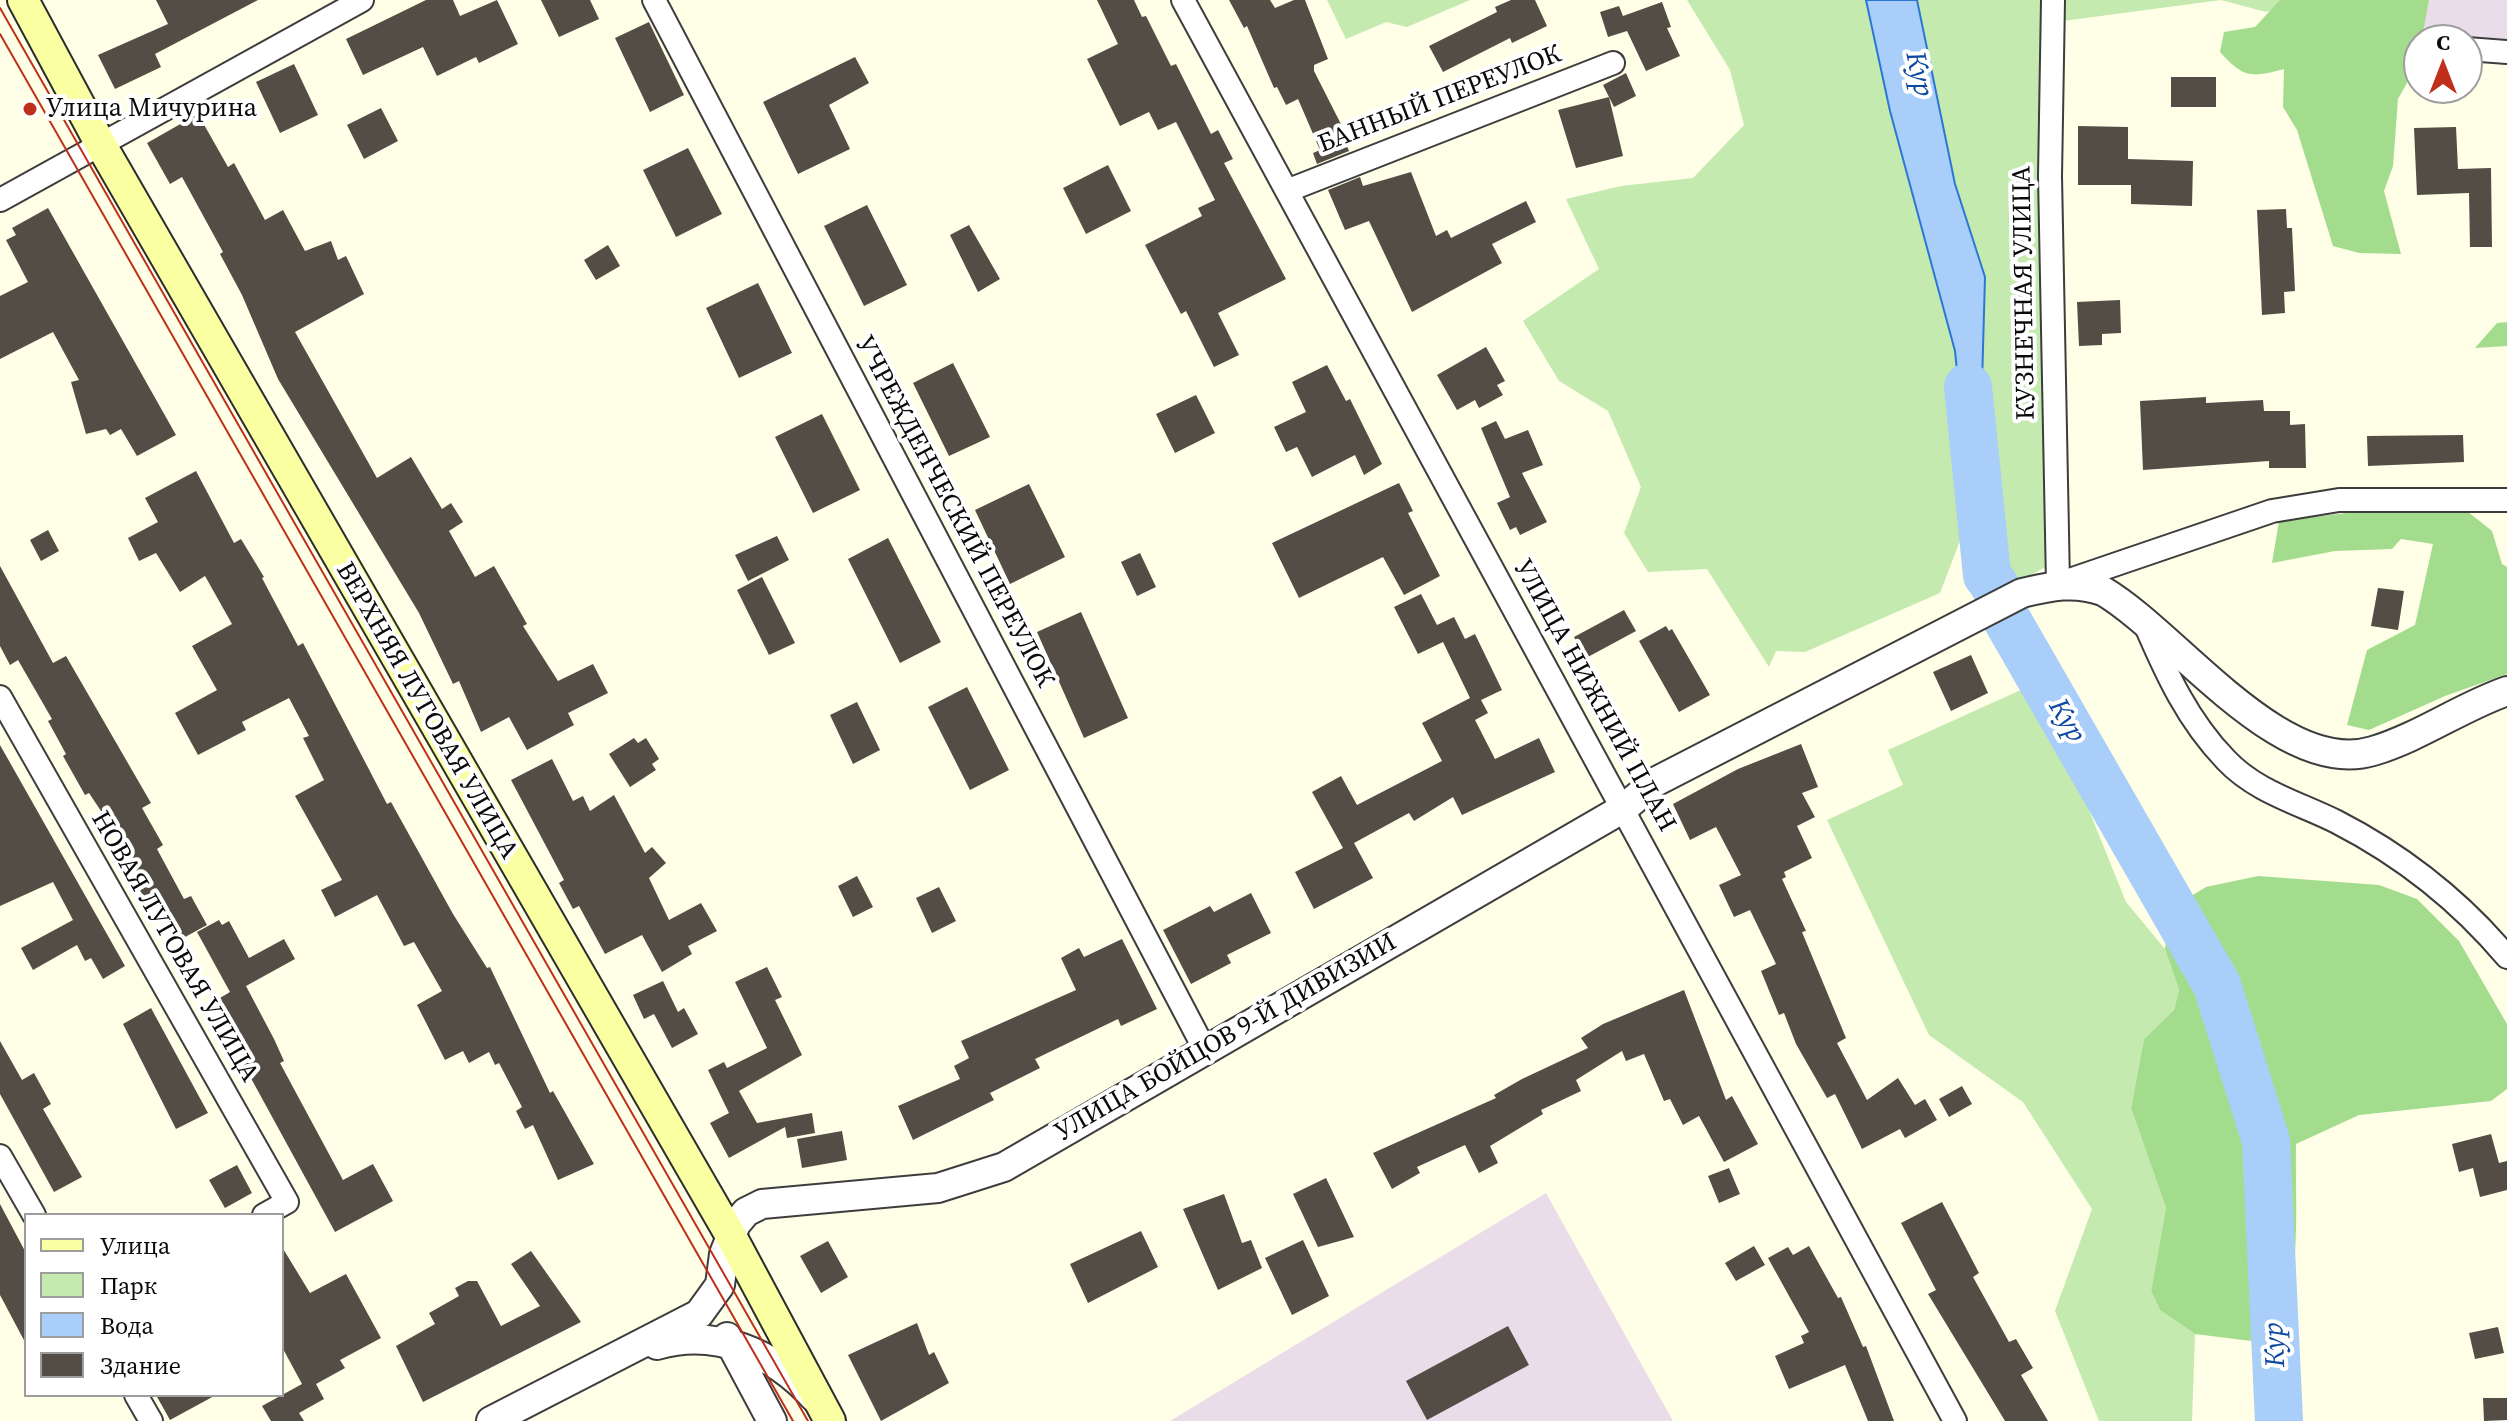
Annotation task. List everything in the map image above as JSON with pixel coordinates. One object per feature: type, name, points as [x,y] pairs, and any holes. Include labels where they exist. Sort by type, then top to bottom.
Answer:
[{"type":"main road","name":"ВЕРХНЯЯ ЛУГОВАЯ УЛИЦА","points":[[23,0],[101,145],[731,1236],[826,1414]]},
{"type":"street","points":[[0,200],[362,0]]},
{"type":"street","name":"УЧРЕЖДЕНЧЕСКИЙ ПЕРЕУЛОК","points":[[654,0],[1205,1050]]},
{"type":"street","name":"УЛИЦА НИЖНИЙ ПЛАН","points":[[1183,0],[1289,190],[1955,1421]]},
{"type":"street","name":"КУЗНЕЧНАЯ УЛИЦА","points":[[2053,0],[2050,176],[2058,584]]},
{"type":"street","points":[[2483,50],[2507,52]]},
{"type":"street","name":"БАННЫЙ ПЕРЕУЛОК","points":[[1289,190],[1613,63]]},
{"type":"street","points":[[2058,584],[2272,511],[2339,500],[2507,500]]},
{"type":"street","points":[[2058,584],[2103,591],[2291,740],[2336,755],[2373,751],[2507,691]]},
{"type":"street","name":"УЛИЦА БОЙЦОВ 9-Й ДИВИЗИИ","points":[[716,1294],[731,1236],[746,1212],[762,1204],[938,1188],[972,1180],[1004,1167],[1624,808],[1655,782],[1983,610],[2022,593],[2058,584]]},
{"type":"street","points":[[2143,620],[2188,714],[2227,762],[2268,792],[2335,821],[2403,859],[2476,920],[2507,957]]},
{"type":"street","name":"НОВАЯ ЛУГОВАЯ УЛИЦА","points":[[0,697],[287,1202],[268,1213]]},
{"type":"street","points":[[0,1156],[33,1213]]},
{"type":"street","points":[[716,1294],[730,1343],[772,1421]]},
{"type":"street","points":[[491,1421],[699,1314],[716,1294]]},
{"type":"street","points":[[612,1360],[669,1341],[688,1339],[730,1343],[782,1369],[826,1414]]},
{"type":"street","points":[[137,1397],[151,1421]]},
{"type":"shaded area","points":[[2429,0],[2507,0],[2507,39],[2483,38],[2483,24],[2424,24]]},
{"type":"shaded area","points":[[1546,1193],[1673,1421],[1170,1421]]},
{"type":"green space","points":[[1327,0],[1470,0],[1407,27],[1386,22],[1346,39]]},
{"type":"green space","points":[[1687,0],[1866,0],[1890,111],[1955,351],[1965,450],[1966,525],[1940,593],[1805,652],[1776,651],[1769,667],[1707,569],[1648,572],[1624,533],[1641,487],[1608,411],[1559,381],[1523,321],[1599,269],[1566,199],[1621,186],[1693,178],[1744,125],[1730,70]]},
{"type":"green space","points":[[1917,0],[2221,0],[2048,23],[2051,564],[2009,587],[1989,558],[1980,456],[1985,277],[1955,184]]},
{"type":"green space","points":[[2221,0],[2306,0],[2266,12]]},
{"type":"green space","points":[[2280,0],[2429,0],[2425,24],[2403,24],[2403,90],[2398,99],[2393,166],[2384,191],[2401,254],[2359,253],[2333,246],[2297,130],[2283,107],[2284,69],[2248,74],[2235,67],[2220,52],[2224,32],[2255,27]]},
{"type":"green space","points":[[2507,322],[2507,346],[2475,348],[2497,323]]},
{"type":"green space","points":[[2380,509],[2467,511],[2492,531],[2502,564],[2507,567],[2507,674],[2445,696],[2369,730],[2347,725],[2367,650],[2415,625],[2433,544],[2401,539],[2392,549],[2335,551],[2272,563],[2279,521]]},
{"type":"green space","points":[[2023,689],[2084,798],[2126,902],[2165,949],[2179,990],[2174,1010],[2144,1039],[2131,1108],[2166,1208],[2151,1291],[2160,1310],[2195,1334],[2192,1421],[2099,1421],[2055,1311],[2092,1209],[2023,1102],[1929,1035],[1827,820],[1903,785],[1888,750]]},
{"type":"green space","points":[[2258,876],[2379,885],[2417,899],[2459,941],[2507,1024],[2507,1089],[2491,1101],[2359,1115],[2296,1144],[2296,1240],[2291,1286],[2279,1332],[2259,1342],[2195,1334],[2160,1310],[2151,1291],[2166,1208],[2131,1108],[2144,1039],[2174,1010],[2179,990],[2165,949],[2171,908],[2206,887]]},
{"type":"water","points":[[1866,0],[1917,0],[1955,184],[1985,277],[1980,455],[1965,450],[1955,351],[1890,111]]},
{"type":"building","points":[[156,0],[258,0],[155,54],[161,67],[115,89],[98,55],[168,24]]},
{"type":"building","points":[[426,0],[453,0],[460,16],[497,0],[518,44],[479,63],[476,57],[437,76],[423,47],[363,75],[346,39]]},
{"type":"building","points":[[541,0],[590,0],[599,19],[559,37]]},
{"type":"building","points":[[1097,0],[1134,0],[1142,17],[1146,16],[1171,66],[1176,64],[1211,134],[1218,130],[1233,159],[1224,163],[1286,279],[1218,313],[1239,355],[1214,367],[1186,311],[1181,314],[1145,245],[1202,216],[1198,208],[1215,200],[1176,122],[1158,130],[1149,112],[1120,126],[1087,59],[1118,44]]},
{"type":"building","points":[[1229,0],[1270,0],[1275,8],[1294,0],[1305,0],[1328,59],[1314,65],[1314,71],[1347,136],[1344,138],[1349,151],[1317,164],[1313,153],[1320,150],[1298,99],[1286,105],[1277,87],[1274,88],[1247,26],[1244,28]]},
{"type":"building","points":[[1511,0],[1535,0],[1547,26],[1512,43],[1510,38],[1443,72],[1429,46],[1497,12],[1495,7]]},
{"type":"building","points":[[1662,2],[1671,27],[1667,28],[1680,56],[1646,71],[1627,31],[1608,37],[1600,12],[1619,6],[1623,16]]},
{"type":"building","points":[[649,22],[684,95],[650,112],[615,38]]},
{"type":"building","points":[[855,57],[869,83],[829,105],[850,149],[798,174],[763,102]]},
{"type":"building","points":[[294,64],[318,115],[280,133],[256,82]]},
{"type":"building","points":[[1626,73],[1636,96],[1614,107],[1603,85]]},
{"type":"building","points":[[2171,77],[2216,77],[2216,107],[2171,107]]},
{"type":"building","points":[[1609,97],[1623,156],[1576,168],[1558,110]]},
{"type":"building","points":[[381,108],[398,141],[364,159],[347,125]]},
{"type":"building","points":[[198,114],[228,167],[234,163],[265,220],[283,210],[305,251],[331,241],[338,260],[346,256],[364,294],[295,332],[377,478],[411,457],[442,509],[451,503],[463,522],[449,531],[475,577],[494,566],[527,624],[523,626],[558,681],[593,664],[608,693],[568,713],[574,725],[527,750],[509,717],[481,732],[459,681],[453,684],[419,613],[278,379],[242,295],[220,254],[223,252],[182,177],[170,184],[147,143]]},
{"type":"building","points":[[2078,126],[2128,127],[2128,159],[2193,161],[2192,206],[2131,204],[2131,185],[2078,185]]},
{"type":"building","points":[[2456,127],[2458,169],[2491,168],[2492,247],[2470,247],[2469,193],[2417,195],[2414,128]]},
{"type":"building","points":[[688,148],[722,214],[676,237],[643,170]]},
{"type":"building","points":[[1108,165],[1131,211],[1086,234],[1063,188]]},
{"type":"building","points":[[1411,172],[1436,236],[1447,230],[1451,238],[1526,201],[1536,222],[1492,244],[1502,263],[1412,312],[1369,221],[1345,230],[1328,190],[1360,177],[1363,186]]},
{"type":"building","points":[[867,205],[907,285],[864,306],[824,226]]},
{"type":"building","points":[[48,208],[176,435],[137,456],[121,429],[110,435],[106,429],[86,434],[71,382],[79,380],[53,332],[0,359],[0,296],[28,282],[6,240],[16,235],[12,228]]},
{"type":"building","points":[[2286,209],[2287,228],[2292,228],[2295,291],[2284,292],[2285,313],[2262,315],[2257,210]]},
{"type":"building","points":[[969,225],[1000,279],[978,292],[950,235]]},
{"type":"building","points":[[608,245],[620,266],[596,280],[584,260]]},
{"type":"building","points":[[758,283],[792,353],[739,378],[706,308]]},
{"type":"building","points":[[2120,300],[2121,333],[2102,334],[2102,345],[2079,346],[2077,302]]},
{"type":"building","points":[[1486,347],[1505,381],[1497,385],[1503,395],[1479,408],[1475,400],[1457,410],[1437,375]]},
{"type":"building","points":[[953,363],[990,437],[949,456],[913,383]]},
{"type":"building","points":[[1327,365],[1346,401],[1350,399],[1382,464],[1364,475],[1355,455],[1312,477],[1297,447],[1286,452],[1274,427],[1306,412],[1292,382]]},
{"type":"building","points":[[1196,395],[1215,433],[1175,453],[1156,414]]},
{"type":"building","points":[[2206,397],[2206,403],[2263,400],[2264,411],[2290,411],[2290,425],[2305,424],[2306,468],[2269,468],[2269,461],[2143,470],[2140,401]]},
{"type":"building","points":[[822,414],[860,490],[813,513],[775,437]]},
{"type":"building","points":[[1496,421],[1505,439],[1528,430],[1543,465],[1522,473],[1547,522],[1520,535],[1516,527],[1510,530],[1497,503],[1510,497],[1481,428]]},
{"type":"building","points":[[2463,435],[2464,462],[2368,466],[2367,436]]},
{"type":"building","points":[[196,471],[234,543],[241,539],[264,577],[298,646],[303,643],[387,804],[391,802],[453,914],[487,968],[490,967],[550,1093],[553,1091],[594,1164],[558,1180],[533,1125],[525,1129],[516,1111],[522,1107],[499,1063],[495,1065],[489,1052],[469,1063],[463,1051],[445,1060],[417,1005],[442,991],[414,942],[404,946],[377,895],[335,917],[321,890],[342,880],[295,796],[324,780],[303,738],[309,736],[289,698],[242,722],[246,730],[198,755],[175,713],[217,690],[192,646],[232,624],[205,576],[180,592],[156,553],[139,561],[128,538],[158,522],[145,498]]},
{"type":"building","points":[[1399,483],[1413,511],[1408,513],[1440,576],[1404,595],[1383,557],[1299,598],[1272,543]]},
{"type":"building","points":[[1029,484],[1065,557],[1010,584],[975,510]]},
{"type":"building","points":[[48,530],[59,551],[41,561],[30,540]]},
{"type":"building","points":[[777,536],[789,560],[748,581],[735,555]]},
{"type":"building","points":[[888,538],[941,642],[900,663],[848,559]]},
{"type":"building","points":[[1140,553],[1156,587],[1137,596],[1121,562]]},
{"type":"building","points":[[0,566],[53,663],[66,656],[151,803],[142,808],[163,845],[157,849],[184,899],[191,896],[207,925],[176,942],[154,902],[148,905],[134,879],[139,877],[111,826],[89,793],[85,795],[63,756],[66,754],[48,721],[52,719],[18,660],[10,665],[0,646]]},
{"type":"building","points":[[762,577],[795,643],[769,655],[737,590]]},
{"type":"building","points":[[2378,588],[2404,591],[2398,630],[2371,626]]},
{"type":"building","points":[[1421,594],[1437,625],[1454,617],[1465,639],[1475,634],[1502,690],[1481,700],[1488,713],[1475,720],[1495,759],[1539,738],[1555,772],[1462,815],[1453,797],[1414,821],[1409,813],[1354,843],[1373,878],[1314,909],[1295,872],[1343,848],[1312,792],[1341,776],[1357,805],[1442,761],[1422,723],[1470,698],[1443,642],[1418,654],[1394,607]]},
{"type":"building","points":[[1624,610],[1636,631],[1586,658],[1574,637]]},
{"type":"building","points":[[1081,612],[1128,718],[1084,738],[1037,632]]},
{"type":"building","points":[[1666,626],[1669,631],[1672,629],[1710,695],[1679,712],[1639,641]]},
{"type":"building","points":[[1971,655],[1988,693],[1951,711],[1933,672]]},
{"type":"building","points":[[967,687],[1009,770],[970,790],[928,707]]},
{"type":"building","points":[[857,702],[880,750],[853,764],[830,715]]},
{"type":"building","points":[[634,738],[638,743],[646,738],[659,759],[652,764],[656,770],[630,787],[609,754]]},
{"type":"building","points":[[1801,744],[1818,787],[1802,793],[1815,817],[1797,826],[1812,858],[1784,872],[1786,877],[1782,879],[1806,931],[1802,932],[1846,1038],[1837,1043],[1867,1100],[1898,1078],[1915,1105],[1925,1099],[1937,1120],[1905,1138],[1900,1129],[1862,1149],[1835,1094],[1827,1098],[1796,1044],[1784,1013],[1779,1015],[1761,971],[1776,964],[1750,910],[1734,917],[1719,885],[1741,875],[1716,827],[1690,840],[1673,804],[1738,769]]},
{"type":"building","points":[[0,745],[125,966],[103,979],[91,958],[85,961],[77,945],[33,970],[21,948],[73,920],[53,882],[0,906]]},
{"type":"building","points":[[552,759],[573,801],[583,796],[590,811],[614,795],[645,853],[652,847],[666,863],[649,878],[669,920],[701,903],[717,931],[688,946],[692,954],[662,972],[642,935],[605,954],[579,906],[573,909],[559,883],[564,880],[511,780]]},
{"type":"building","points":[[857,876],[873,907],[853,917],[838,886]]},
{"type":"building","points":[[939,887],[956,921],[932,933],[916,898]]},
{"type":"building","points":[[1251,893],[1271,933],[1227,955],[1231,963],[1191,984],[1163,930],[1210,906],[1214,912]]},
{"type":"building","points":[[219,920],[222,925],[229,921],[249,958],[284,939],[295,959],[246,986],[284,1061],[280,1063],[343,1180],[373,1164],[393,1201],[335,1232],[235,1049],[240,1046],[215,1001],[230,992],[197,932]]},
{"type":"building","points":[[1122,939],[1157,1009],[1121,1026],[1118,1019],[1035,1059],[1040,1068],[990,1093],[994,1100],[913,1140],[898,1106],[960,1079],[954,1066],[969,1058],[961,1041],[1076,990],[1061,958],[1079,948],[1084,957]]},
{"type":"building","points":[[767,967],[782,997],[775,1000],[802,1055],[739,1091],[757,1123],[812,1113],[815,1133],[787,1138],[785,1127],[729,1158],[710,1123],[729,1113],[708,1070],[724,1062],[727,1068],[767,1048],[735,982]]},
{"type":"building","points":[[663,981],[678,1012],[684,1008],[698,1034],[672,1048],[654,1014],[644,1019],[633,995]]},
{"type":"building","points":[[1684,990],[1726,1100],[1732,1096],[1758,1144],[1724,1162],[1699,1116],[1683,1125],[1670,1099],[1664,1101],[1644,1054],[1626,1061],[1622,1051],[1576,1080],[1581,1091],[1541,1110],[1543,1114],[1490,1146],[1498,1163],[1479,1173],[1465,1145],[1417,1167],[1420,1173],[1392,1189],[1373,1153],[1496,1098],[1494,1095],[1522,1079],[1588,1048],[1581,1038],[1603,1024]]},
{"type":"building","points":[[151,1008],[208,1113],[176,1129],[123,1024]]},
{"type":"building","points":[[0,1041],[22,1080],[34,1073],[51,1104],[43,1109],[82,1177],[54,1192],[0,1094]]},
{"type":"building","points":[[1962,1086],[1972,1104],[1949,1117],[1939,1099]]},
{"type":"building","points":[[842,1131],[847,1160],[802,1168],[797,1139]]},
{"type":"building","points":[[2491,1134],[2499,1163],[2507,1161],[2507,1190],[2480,1197],[2473,1168],[2459,1172],[2452,1144]]},
{"type":"building","points":[[237,1165],[252,1193],[225,1208],[209,1180]]},
{"type":"building","points":[[1729,1168],[1740,1194],[1719,1203],[1708,1176]]},
{"type":"building","points":[[1326,1178],[1354,1237],[1318,1247],[1293,1194]]},
{"type":"building","points":[[1224,1194],[1242,1243],[1251,1240],[1262,1268],[1218,1290],[1183,1209]]},
{"type":"building","points":[[1942,1202],[1979,1273],[1973,1277],[2009,1342],[2016,1339],[2033,1368],[2021,1375],[2048,1421],[2005,1421],[1928,1294],[1936,1290],[1901,1223]]},
{"type":"building","points":[[0,1204],[24,1249],[24,1340],[0,1295]]},
{"type":"building","points":[[1141,1231],[1158,1267],[1088,1303],[1070,1264]]},
{"type":"building","points":[[1303,1240],[1329,1296],[1292,1315],[1265,1258]]},
{"type":"building","points":[[828,1241],[848,1277],[821,1293],[800,1256]]},
{"type":"building","points":[[1754,1246],[1765,1265],[1736,1281],[1725,1263]]},
{"type":"building","points":[[1809,1246],[1838,1298],[1841,1297],[1863,1347],[1866,1346],[1894,1421],[1868,1421],[1845,1365],[1789,1389],[1775,1356],[1804,1343],[1801,1336],[1809,1332],[1768,1258],[1788,1247],[1793,1255]]},
{"type":"building","points":[[284,1250],[310,1293],[346,1274],[381,1338],[340,1360],[345,1368],[316,1384],[324,1399],[299,1413],[304,1421],[271,1421],[262,1406],[284,1397],[284,1394],[302,1384],[284,1351]]},
{"type":"building","points":[[531,1251],[581,1322],[423,1402],[396,1346],[435,1324],[429,1313],[459,1296],[455,1288],[468,1281],[477,1281],[501,1326],[540,1306],[511,1264]]},
{"type":"building","points":[[917,1323],[929,1355],[934,1352],[949,1383],[881,1421],[848,1355]]},
{"type":"building","points":[[1508,1326],[1529,1365],[1427,1420],[1406,1381]]},
{"type":"building","points":[[2498,1327],[2504,1353],[2475,1359],[2469,1333]]},
{"type":"building","points":[[157,1397],[212,1397],[170,1420]]},
{"type":"building","points":[[2483,1398],[2507,1398],[2507,1420],[2484,1421]]},
{"type":"waterway","name":"Кур","points":[[1968,387],[1987,575],[1995,586],[2006,618],[2217,985],[2266,1141],[2279,1421]]},
{"type":"tram line","points":[[0,8],[808,1421]]},
{"type":"tram line","points":[[0,34],[793,1421]]},
{"type":"place","name":"Улица Мичурина","points":[[30,109]]}]
